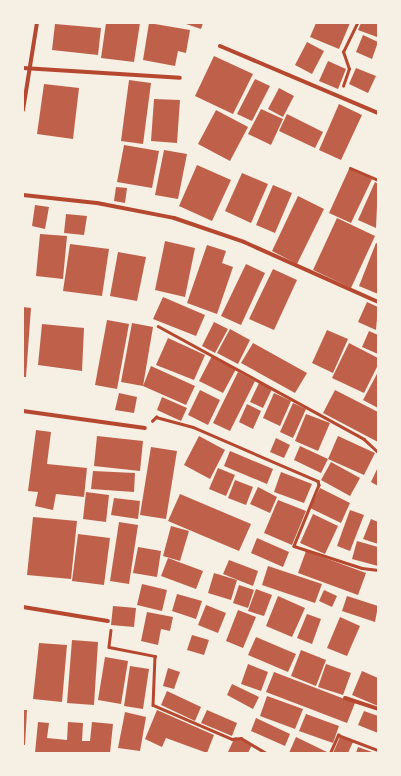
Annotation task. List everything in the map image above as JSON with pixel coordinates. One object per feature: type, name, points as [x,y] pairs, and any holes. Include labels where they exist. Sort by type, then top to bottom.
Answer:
[{"type":"street","points":[[23,110],[28,69],[37,23]]},
{"type":"street","points":[[220,46],[378,113]]},
{"type":"street","points":[[23,68],[180,78]]},
{"type":"street","points":[[23,195],[97,202],[174,218],[244,242],[378,302]]},
{"type":"street","points":[[23,411],[145,428]]},
{"type":"street","points":[[23,607],[108,621]]},
{"type":"street","points":[[345,698],[378,709]]},
{"type":"path","points":[[339,96],[349,69],[343,52],[357,23]]},
{"type":"path","points":[[350,168],[378,180]]},
{"type":"path","points":[[158,326],[364,439],[378,452]]},
{"type":"path","points":[[145,428],[156,417],[193,427],[318,481],[319,484],[294,546],[362,568],[378,570]]},
{"type":"path","points":[[108,621],[111,627],[109,647],[155,656],[153,705],[232,739],[241,738],[266,753]]},
{"type":"path","points":[[330,753],[338,735],[378,750]]},
{"type":"building","points":[[106,23],[140,23],[134,62],[101,58]]},
{"type":"building","points":[[149,23],[190,30],[186,53],[178,51],[175,66],[143,60]]},
{"type":"building","points":[[183,23],[203,23],[201,29]]},
{"type":"building","points":[[316,23],[350,23],[339,49],[310,37]]},
{"type":"building","points":[[361,23],[378,23],[377,37],[358,30]]},
{"type":"building","points":[[55,24],[101,28],[98,55],[52,50]]},
{"type":"building","points":[[363,35],[378,42],[372,59],[356,52]]},
{"type":"building","points":[[307,42],[324,51],[312,74],[295,65]]},
{"type":"building","points":[[214,56],[253,74],[233,114],[195,96]]},
{"type":"building","points":[[328,61],[346,69],[338,89],[319,81]]},
{"type":"building","points":[[356,68],[376,76],[368,93],[349,84]]},
{"type":"building","points":[[255,79],[270,86],[252,121],[237,114]]},
{"type":"building","points":[[129,80],[151,83],[143,144],[121,141]]},
{"type":"building","points":[[44,84],[79,88],[73,139],[37,134]]},
{"type":"building","points":[[279,88],[294,96],[283,117],[268,109]]},
{"type":"building","points":[[154,99],[180,100],[177,143],[151,141]]},
{"type":"building","points":[[339,104],[362,115],[341,160],[319,150]]},
{"type":"building","points":[[261,109],[283,119],[271,145],[248,134]]},
{"type":"building","points":[[216,110],[248,127],[230,161],[198,144]]},
{"type":"building","points":[[287,114],[323,132],[315,148],[279,131]]},
{"type":"building","points":[[124,145],[159,151],[152,188],[117,182]]},
{"type":"building","points":[[164,150],[187,154],[178,199],[155,195]]},
{"type":"building","points":[[197,165],[231,180],[212,221],[179,206]]},
{"type":"building","points":[[349,169],[372,179],[351,223],[329,213]]},
{"type":"building","points":[[242,173],[268,184],[251,223],[225,211]]},
{"type":"building","points":[[375,182],[378,184],[376,228],[358,220]]},
{"type":"building","points":[[273,185],[292,193],[275,233],[256,225]]},
{"type":"building","points":[[116,187],[127,188],[125,203],[114,201]]},
{"type":"building","points":[[298,196],[324,209],[297,264],[272,251]]},
{"type":"building","points":[[35,205],[49,207],[45,229],[32,226]]},
{"type":"building","points":[[66,214],[87,216],[84,235],[64,233]]},
{"type":"building","points":[[337,218],[375,236],[351,288],[313,270]]},
{"type":"building","points":[[40,234],[67,236],[63,279],[36,276]]},
{"type":"building","points":[[165,241],[195,248],[185,297],[155,290]]},
{"type":"building","points":[[376,243],[378,244],[378,294],[359,286]]},
{"type":"building","points":[[70,244],[109,249],[102,296],[63,291]]},
{"type":"building","points":[[207,245],[226,251],[222,263],[233,267],[217,314],[187,303]]},
{"type":"building","points":[[118,252],[146,257],[137,301],[110,296]]},
{"type":"building","points":[[246,264],[265,273],[241,325],[221,316]]},
{"type":"building","points":[[273,269],[297,280],[274,330],[249,319]]},
{"type":"building","points":[[163,297],[205,315],[196,336],[153,319]]},
{"type":"building","points":[[367,302],[378,307],[376,330],[358,322]]},
{"type":"building","points":[[23,307],[31,308],[26,377],[23,377]]},
{"type":"building","points":[[107,320],[129,324],[117,389],[95,385]]},
{"type":"building","points":[[214,322],[228,329],[215,353],[202,346]]},
{"type":"building","points":[[132,323],[153,327],[143,386],[121,382]]},
{"type":"building","points":[[42,324],[84,328],[82,371],[38,365]]},
{"type":"building","points":[[230,329],[250,340],[238,364],[217,353]]},
{"type":"building","points":[[327,330],[348,339],[333,373],[312,363]]},
{"type":"building","points":[[369,331],[378,335],[378,354],[362,347]]},
{"type":"building","points":[[168,338],[205,355],[194,380],[156,365]]},
{"type":"building","points":[[253,343],[307,373],[295,393],[241,363]]},
{"type":"building","points":[[349,343],[378,358],[378,365],[364,393],[332,378]]},
{"type":"building","points":[[212,356],[236,369],[223,393],[199,381]]},
{"type":"building","points":[[151,366],[195,386],[186,405],[143,386]]},
{"type":"building","points":[[238,372],[255,381],[230,431],[213,423]]},
{"type":"building","points":[[378,372],[378,408],[363,400]]},
{"type":"building","points":[[259,383],[272,389],[263,408],[250,402]]},
{"type":"building","points":[[200,390],[220,400],[208,425],[188,415]]},
{"type":"building","points":[[335,390],[378,412],[378,442],[323,413]]},
{"type":"building","points":[[119,393],[137,397],[134,413],[115,410]]},
{"type":"building","points":[[274,393],[291,401],[280,426],[263,418]]},
{"type":"building","points":[[162,397],[187,408],[181,421],[157,410]]},
{"type":"building","points":[[293,403],[306,409],[293,438],[280,432]]},
{"type":"building","points":[[247,404],[261,411],[253,429],[239,422]]},
{"type":"building","points":[[306,414],[330,423],[318,451],[295,441]]},
{"type":"building","points":[[36,430],[51,432],[47,464],[87,468],[84,497],[56,494],[53,510],[35,506],[38,492],[28,491]]},
{"type":"building","points":[[97,436],[143,441],[140,471],[94,466]]},
{"type":"building","points":[[199,436],[225,450],[210,479],[184,465]]},
{"type":"building","points":[[338,436],[375,453],[364,475],[328,459]]},
{"type":"building","points":[[276,438],[290,445],[284,458],[270,452]]},
{"type":"building","points":[[300,446],[328,459],[321,473],[294,460]]},
{"type":"building","points":[[151,447],[177,451],[166,519],[140,515]]},
{"type":"building","points":[[230,451],[273,469],[267,484],[224,466]]},
{"type":"building","points":[[331,462],[360,478],[350,496],[321,480]]},
{"type":"building","points":[[378,467],[378,486],[371,482]]},
{"type":"building","points":[[218,468],[235,475],[226,496],[209,489]]},
{"type":"building","points":[[93,471],[135,473],[134,492],[91,489]]},
{"type":"building","points":[[281,472],[312,484],[304,503],[274,492]]},
{"type":"building","points":[[235,480],[253,487],[246,505],[228,498]]},
{"type":"building","points":[[258,487],[277,497],[270,513],[250,504]]},
{"type":"building","points":[[320,488],[350,503],[341,523],[310,508]]},
{"type":"building","points":[[86,492],[109,495],[106,522],[83,519]]},
{"type":"building","points":[[180,494],[251,524],[239,551],[168,521]]},
{"type":"building","points":[[114,498],[140,501],[138,519],[111,515]]},
{"type":"building","points":[[278,500],[306,511],[292,545],[264,533]]},
{"type":"building","points":[[350,510],[364,515],[350,551],[337,546]]},
{"type":"building","points":[[313,514],[338,526],[325,554],[300,543]]},
{"type":"building","points":[[33,517],[77,521],[71,579],[27,575]]},
{"type":"building","points":[[371,519],[378,522],[378,544],[363,539]]},
{"type":"building","points":[[119,522],[138,525],[129,584],[110,581]]},
{"type":"building","points":[[171,526],[189,531],[180,561],[163,556]]},
{"type":"building","points":[[78,534],[110,538],[104,585],[72,581]]},
{"type":"building","points":[[257,538],[289,552],[283,567],[251,553]]},
{"type":"building","points":[[357,541],[378,547],[378,566],[352,559]]},
{"type":"building","points":[[138,547],[161,551],[157,577],[133,573]]},
{"type":"building","points":[[306,551],[366,573],[358,595],[298,573]]},
{"type":"building","points":[[168,558],[203,571],[196,589],[161,576]]},
{"type":"building","points":[[229,560],[258,571],[253,586],[223,574]]},
{"type":"building","points":[[268,566],[322,584],[315,603],[262,585]]},
{"type":"building","points":[[214,573],[237,580],[231,600],[208,593]]},
{"type":"building","points":[[142,584],[167,590],[162,611],[137,605]]},
{"type":"building","points":[[239,585],[254,590],[248,608],[233,603]]},
{"type":"building","points":[[256,589],[272,595],[264,616],[248,611]]},
{"type":"building","points":[[324,590],[337,596],[332,607],[319,601]]},
{"type":"building","points":[[177,594],[202,601],[196,619],[172,611]]},
{"type":"building","points":[[278,596],[305,608],[292,637],[266,626]]},
{"type":"building","points":[[347,596],[378,606],[375,622],[342,611]]},
{"type":"building","points":[[206,605],[226,613],[218,633],[198,625]]},
{"type":"building","points":[[113,606],[136,608],[134,627],[111,625]]},
{"type":"building","points":[[238,610],[256,617],[243,648],[226,641]]},
{"type":"building","points":[[147,612],[173,617],[170,631],[161,629],[158,645],[141,641]]},
{"type":"building","points":[[307,614],[321,619],[312,644],[297,638]]},
{"type":"building","points":[[340,617],[360,626],[347,656],[327,648]]},
{"type":"building","points":[[192,635],[209,640],[204,655],[187,650]]},
{"type":"building","points":[[256,637],[296,654],[288,672],[248,655]]},
{"type":"building","points":[[72,640],[98,642],[94,705],[67,703]]},
{"type":"building","points":[[39,643],[67,645],[62,702],[33,699]]},
{"type":"building","points":[[301,650],[326,660],[316,686],[291,676]]},
{"type":"building","points":[[105,657],[128,661],[121,704],[98,700]]},
{"type":"building","points":[[248,664],[268,672],[261,691],[241,684]]},
{"type":"building","points":[[326,664],[351,673],[343,695],[318,687]]},
{"type":"building","points":[[130,666],[149,669],[143,709],[124,706]]},
{"type":"building","points":[[168,668],[180,672],[174,689],[163,686]]},
{"type":"building","points":[[362,671],[378,678],[378,706],[352,695]]},
{"type":"building","points":[[274,672],[355,703],[347,723],[266,692]]},
{"type":"building","points":[[232,684],[259,697],[253,709],[227,695]]},
{"type":"building","points":[[167,691],[201,707],[195,721],[161,705]]},
{"type":"building","points":[[267,696],[303,709],[295,729],[260,716]]},
{"type":"building","points":[[23,710],[27,710],[25,745],[23,745]]},
{"type":"building","points":[[157,710],[214,735],[207,753],[166,738],[162,747],[145,739]]},
{"type":"building","points":[[207,710],[237,723],[232,736],[201,723]]},
{"type":"building","points":[[364,711],[378,716],[378,733],[358,725]]},
{"type":"building","points":[[125,712],[146,717],[140,751],[118,748]]},
{"type":"building","points":[[306,714],[339,726],[333,743],[299,731]]},
{"type":"building","points":[[256,718],[290,734],[285,746],[251,731]]},
{"type":"building","points":[[38,722],[49,723],[47,738],[67,740],[68,722],[83,723],[82,741],[90,741],[92,722],[113,724],[110,753],[35,753]]},
{"type":"building","points":[[235,737],[252,745],[248,753],[228,752]]},
{"type":"building","points":[[296,737],[329,753],[289,753]]},
{"type":"building","points":[[340,737],[353,742],[348,753],[333,753]]},
{"type":"building","points":[[358,747],[375,753],[356,753]]}]
